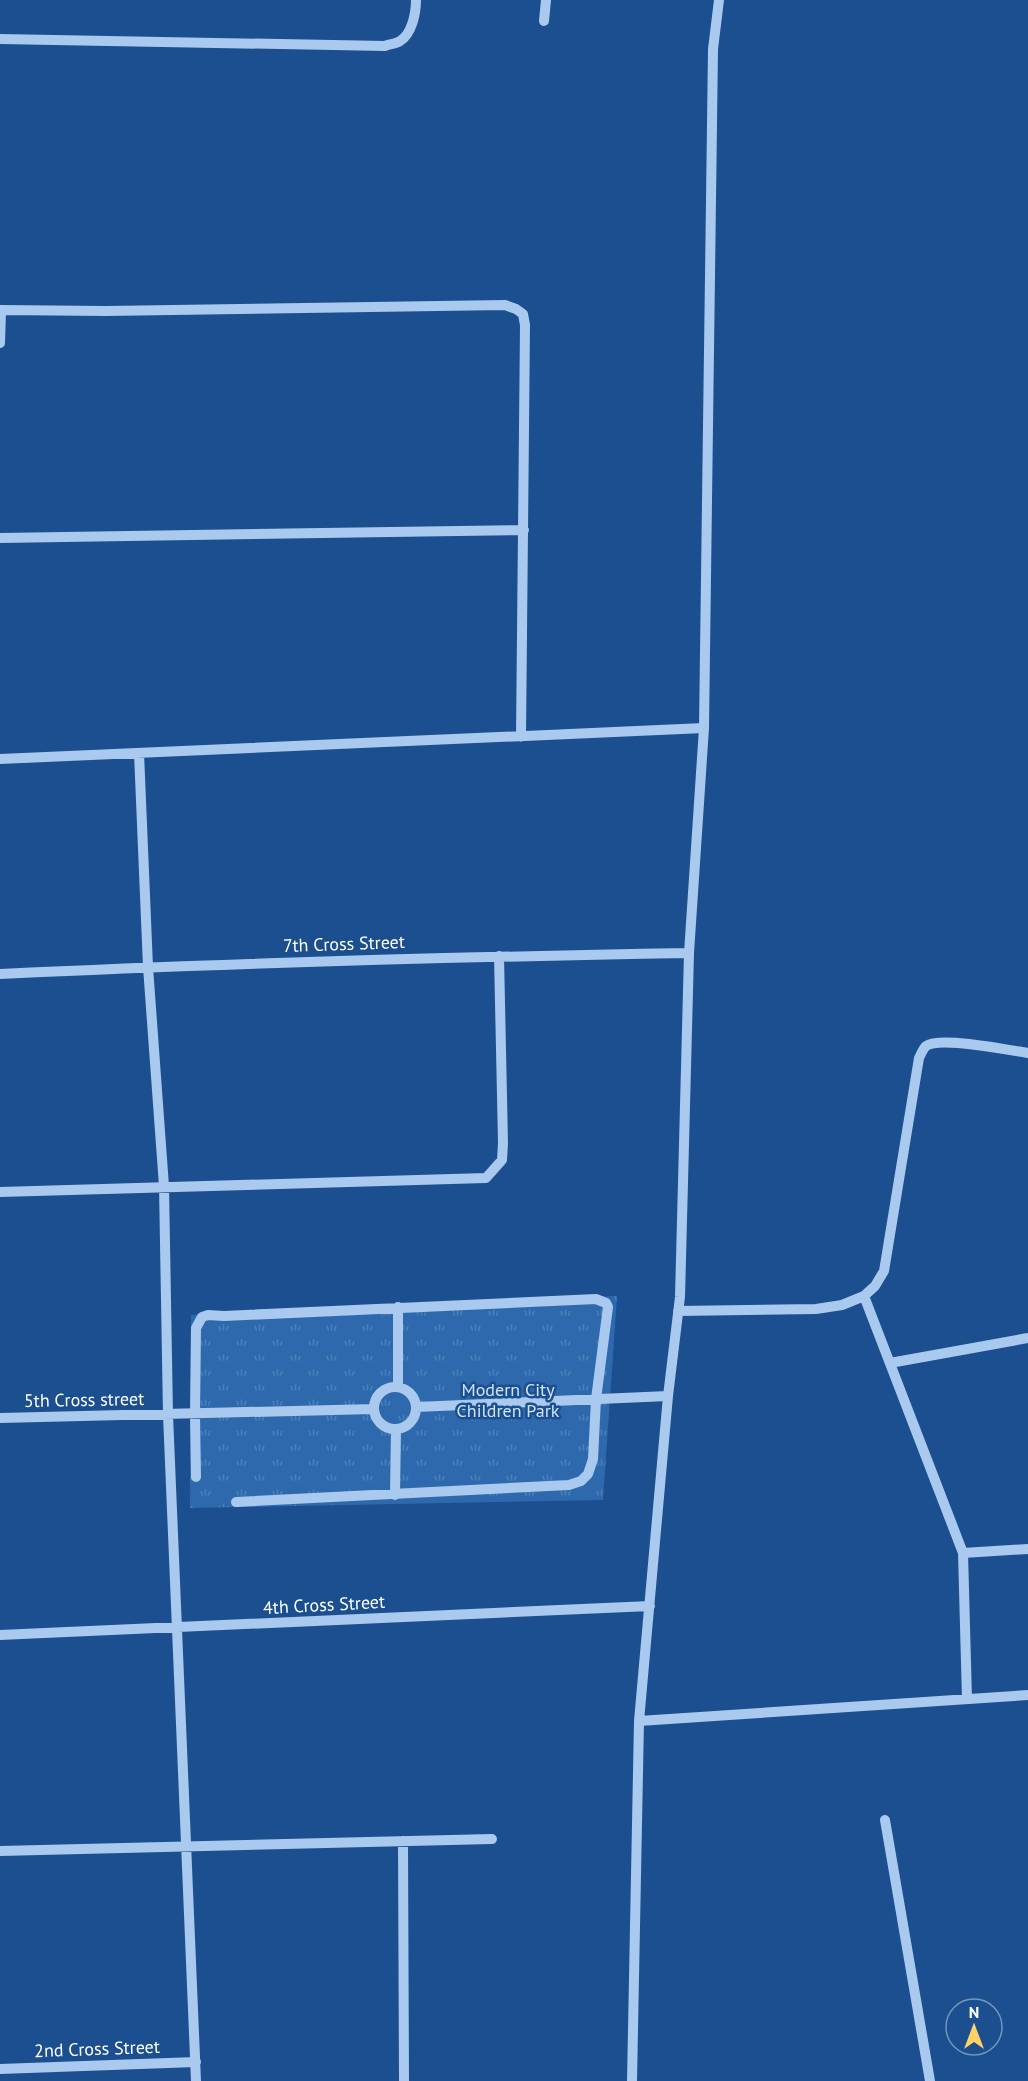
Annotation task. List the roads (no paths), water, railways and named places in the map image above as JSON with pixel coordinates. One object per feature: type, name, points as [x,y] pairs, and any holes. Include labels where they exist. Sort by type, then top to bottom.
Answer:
[{"type":"street","points":[[0,39],[385,46],[400,41],[406,35],[416,12],[416,0]]},
{"type":"street","points":[[544,21],[546,0]]},
{"type":"street","points":[[632,2081],[639,1721],[668,1396],[678,1311],[689,953],[704,728],[713,49],[719,0]]},
{"type":"street","points":[[0,343],[1,310],[506,305],[523,314],[525,326],[521,737]]},
{"type":"street","points":[[0,538],[524,530]]},
{"type":"street","points":[[0,759],[704,728]]},
{"type":"street","points":[[139,753],[148,967],[164,1186],[168,1415],[196,2081]]},
{"type":"street","name":"7th Cross Street","points":[[0,974],[499,956],[689,953]]},
{"type":"street","points":[[0,1192],[486,1178],[502,1160],[499,956]]},
{"type":"street","points":[[678,1311],[816,1309],[842,1305],[864,1296],[875,1286],[884,1271],[919,1058],[922,1052],[926,1047],[942,1041],[1028,1053]]},
{"type":"street","points":[[864,1296],[963,1553],[967,1699]]},
{"type":"street","points":[[196,1477],[196,1328],[202,1317],[602,1300],[608,1307],[596,1399],[593,1459],[588,1474],[581,1481],[569,1485],[236,1502]]},
{"type":"street","points":[[398,1307],[398,1387]]},
{"type":"street","points":[[890,1363],[1028,1338]]},
{"type":"street","points":[[398,1387],[411,1394],[416,1407],[413,1419],[408,1425],[396,1429],[383,1425],[374,1409],[381,1392],[398,1387]]},
{"type":"street","points":[[416,1407],[668,1396]]},
{"type":"street","name":"5th Cross street","points":[[0,1418],[374,1409]]},
{"type":"street","points":[[395,1495],[396,1429]]},
{"type":"street","points":[[963,1553],[1028,1549]]},
{"type":"street","name":"4th Cross Street","points":[[0,1635],[650,1606]]},
{"type":"street","points":[[639,1721],[1028,1695]]},
{"type":"street","points":[[885,1820],[930,2081]]},
{"type":"street","points":[[0,1851],[492,1839]]},
{"type":"street","points":[[403,1841],[404,2081]]},
{"type":"street","name":"2nd Cross Street","points":[[0,2069],[196,2062]]},
{"type":"park label","name":"Modern City Children Park","points":[[508,1400]]}]
